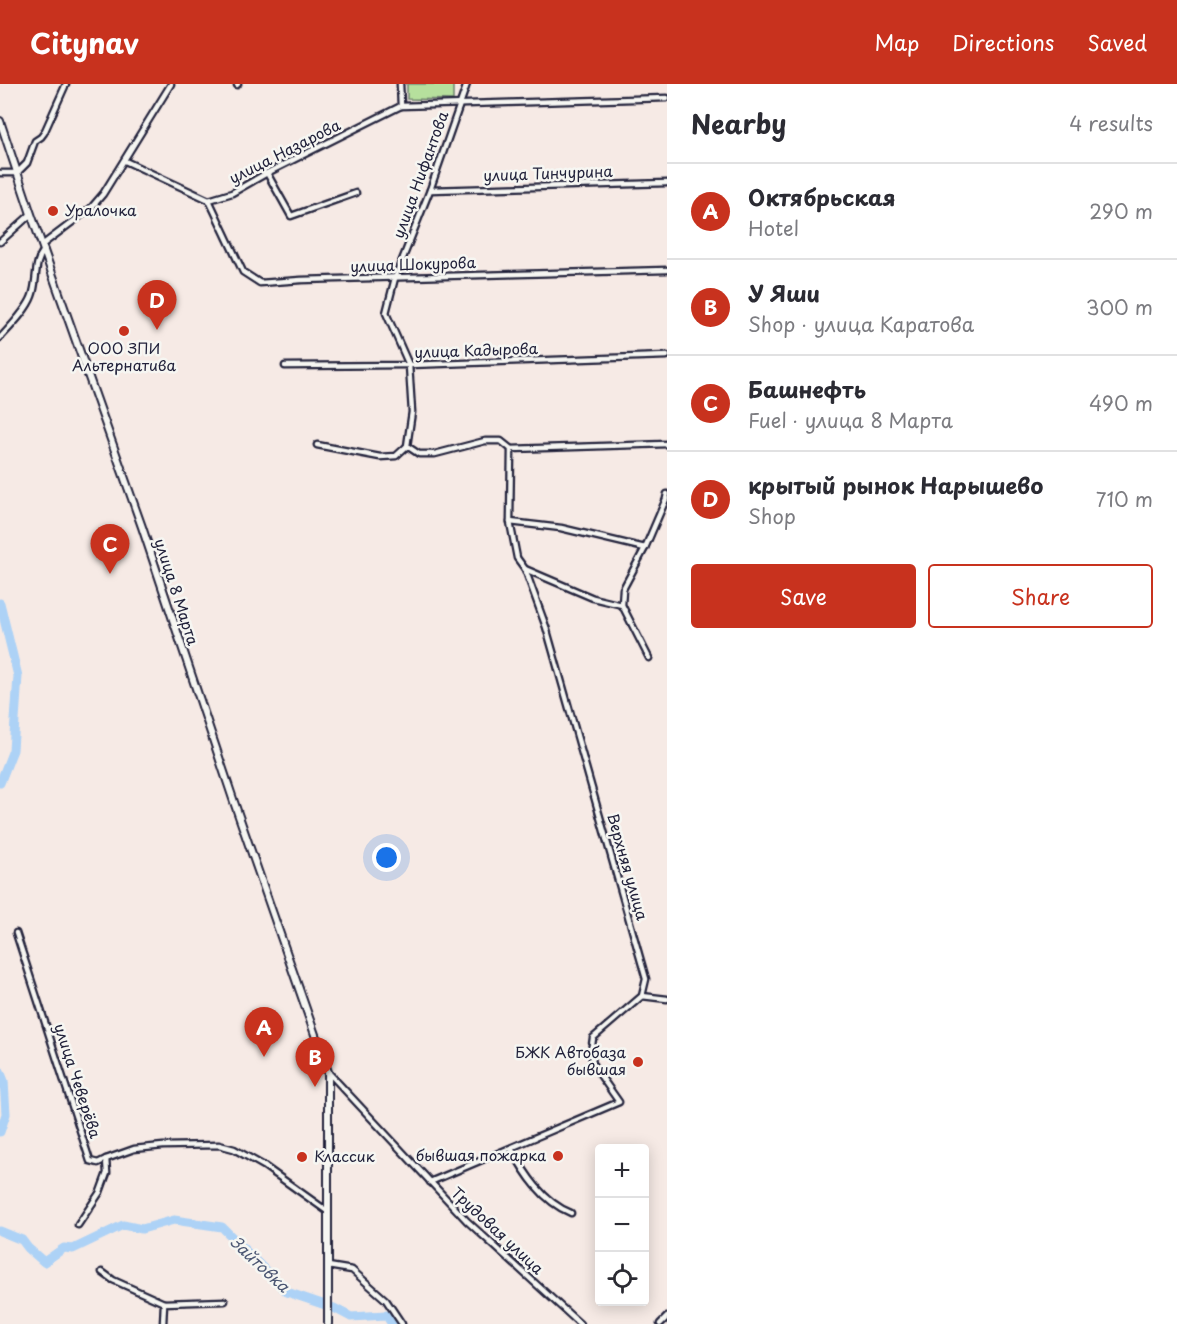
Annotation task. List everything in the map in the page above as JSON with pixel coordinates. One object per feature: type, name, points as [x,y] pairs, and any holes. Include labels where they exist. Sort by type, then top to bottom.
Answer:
[{"type":"main road","name":"улица 8 Марта","points":[[0,121],[142,527],[328,1072],[328,1324]]},
{"type":"street","points":[[0,173],[17,173],[27,164],[35,141],[44,133],[66,84]]},
{"type":"street","points":[[0,338],[32,299],[37,262],[43,248],[91,208],[103,194],[171,84]]},
{"type":"street","points":[[400,84],[401,106],[667,98]]},
{"type":"street","name":"улица Нифантова","points":[[407,446],[412,412],[409,365],[386,313],[395,278],[430,190],[466,84]]},
{"type":"street","name":"улица Назарова","points":[[209,200],[232,193],[401,106]]},
{"type":"street","points":[[125,160],[209,200]]},
{"type":"street","points":[[267,173],[291,216],[356,193]]},
{"type":"street","name":"улица Тинчурина","points":[[430,190],[667,183]]},
{"type":"street","name":"улица Шокурова","points":[[209,200],[243,272],[260,283],[667,270]]},
{"type":"street","points":[[0,242],[31,214]]},
{"type":"street","name":"улица Кадырова","points":[[285,366],[409,365],[667,356]]},
{"type":"street","points":[[317,445],[380,457],[396,456],[407,446],[418,454],[435,454],[485,441],[501,441],[511,449],[667,444]]},
{"type":"street","name":"Верхняя улица","points":[[511,449],[510,522],[517,558],[525,569],[546,627],[646,979],[642,996]]},
{"type":"street","points":[[649,658],[622,604],[623,590],[645,548],[667,494]]},
{"type":"street","points":[[510,522],[561,528],[645,548]]},
{"type":"street","points":[[525,569],[593,598],[622,604]]},
{"type":"street","name":"улица Чеверёва","points":[[16,933],[90,1161],[98,1163],[106,1159]]},
{"type":"street","points":[[430,1182],[619,1102],[593,1065],[591,1052],[593,1038],[642,996],[667,999]]},
{"type":"street","name":"Трудовая улица","points":[[328,1072],[467,1221],[580,1324]]},
{"type":"street","points":[[78,1225],[100,1192],[107,1173],[106,1159],[134,1149],[163,1146],[219,1145],[234,1149],[264,1166],[327,1211]]},
{"type":"street","points":[[511,1148],[535,1186],[560,1208],[571,1213]]},
{"type":"street","points":[[328,1266],[352,1270],[386,1300],[402,1324]]},
{"type":"street","points":[[102,1272],[113,1280],[164,1304],[225,1300]]},
{"type":"street","points":[[163,1324],[164,1304]]},
{"type":"street","points":[[660,1324],[667,1317]]},
{"type":"green space","points":[[407,84],[453,84],[453,100],[407,99]]},
{"type":"waterway","name":"Зайтовка","points":[[0,603],[18,676],[13,750],[0,783]]},
{"type":"waterway","name":"Зайтовка","points":[[0,1071],[4,1081],[6,1114],[0,1132]]},
{"type":"waterway","name":"Зайтовка","points":[[0,1231],[22,1240],[44,1262],[64,1248],[73,1249],[123,1225],[142,1229],[174,1220],[222,1227],[287,1292],[334,1308],[351,1317],[386,1315],[392,1324]]},
{"type":"place","name":"Уралочка","points":[[53,211]]},
{"type":"place","name":"крытый рынок Нарышево","points":[[157,330]]},
{"type":"place","name":"ООО ЗПИ Альтернатива","points":[[124,331]]},
{"type":"place","name":"Башнефть","points":[[110,574]]},
{"type":"place","name":"Октябрьская","points":[[264,1057]]},
{"type":"place","name":"БЖК Автобаза бывшая","points":[[638,1062]]},
{"type":"place","name":"У Яши","points":[[315,1087]]},
{"type":"place","name":"бывшая пожарка","points":[[558,1156]]},
{"type":"place","name":"Классик","points":[[302,1157]]}]
